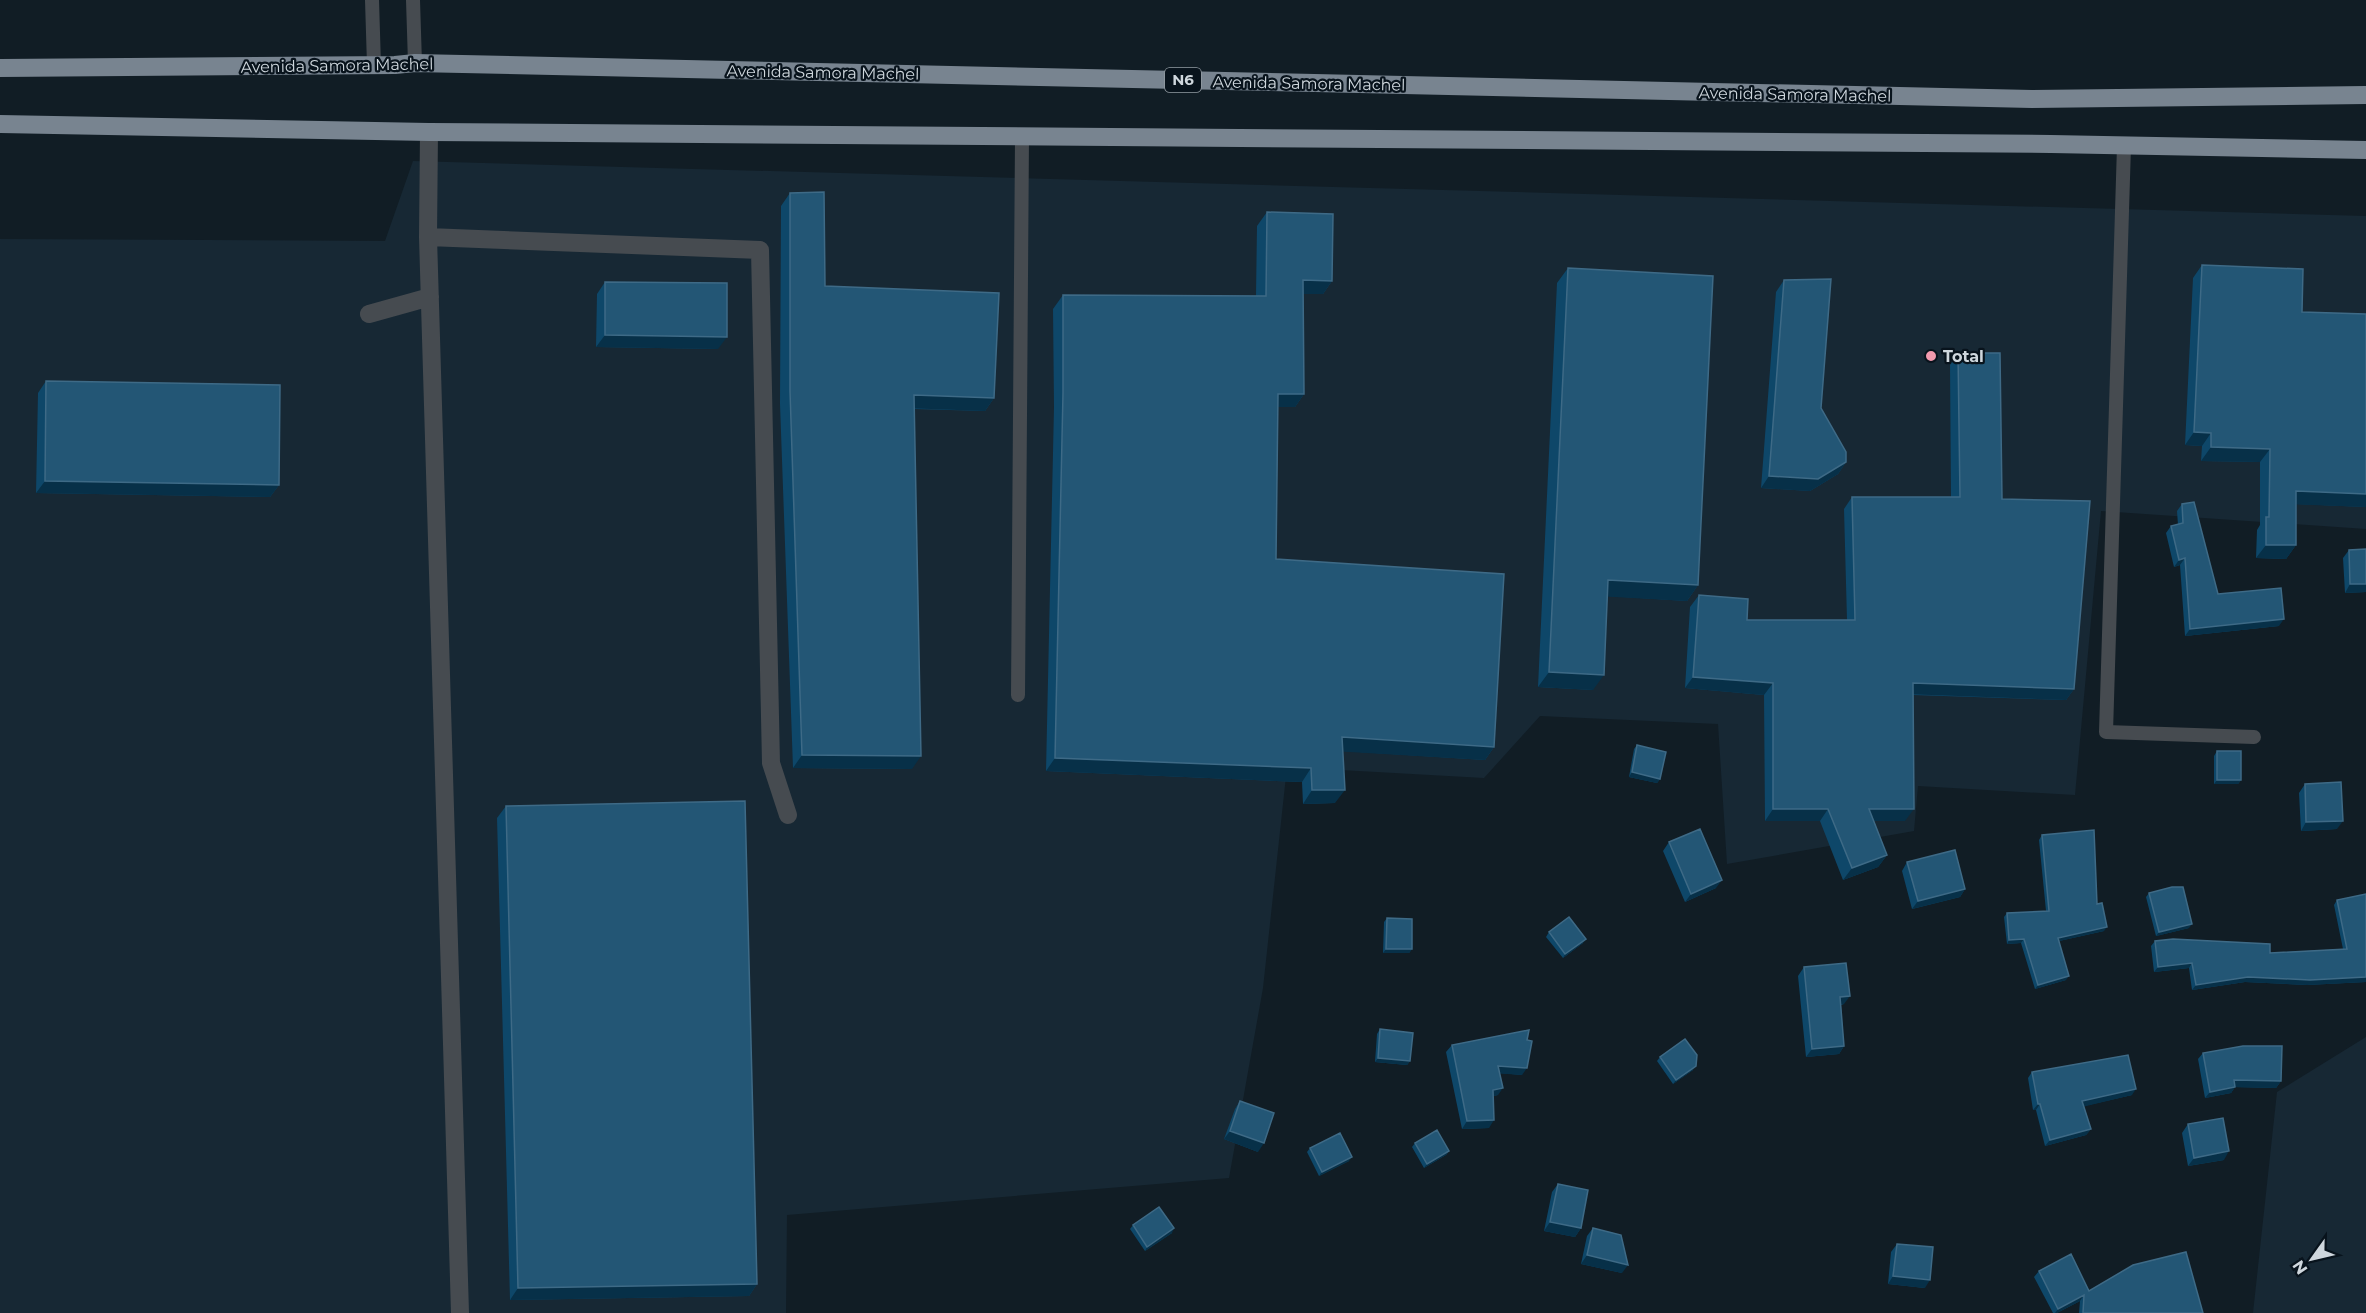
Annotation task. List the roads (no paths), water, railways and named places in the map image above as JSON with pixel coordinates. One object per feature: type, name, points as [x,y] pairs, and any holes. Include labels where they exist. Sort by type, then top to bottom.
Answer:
[{"type":"highway","name":"Avenida Samora Machel","points":[[0,68],[415,63],[2020,99],[2366,95]]},
{"type":"highway","points":[[0,123],[429,132],[2366,150]]},
{"type":"street","points":[[429,132],[428,237],[460,1313]]},
{"type":"street","points":[[428,237],[760,250],[771,763],[788,815]]},
{"type":"street","points":[[369,314],[430,297]]},
{"type":"lane","points":[[372,0],[374,65]]},
{"type":"lane","points":[[413,0],[415,63]]},
{"type":"lane","points":[[1018,695],[1022,137]]},
{"type":"lane","points":[[2124,146],[2106,732],[2254,737]]},
{"type":"place","name":"Total","points":[[1931,356]]}]
